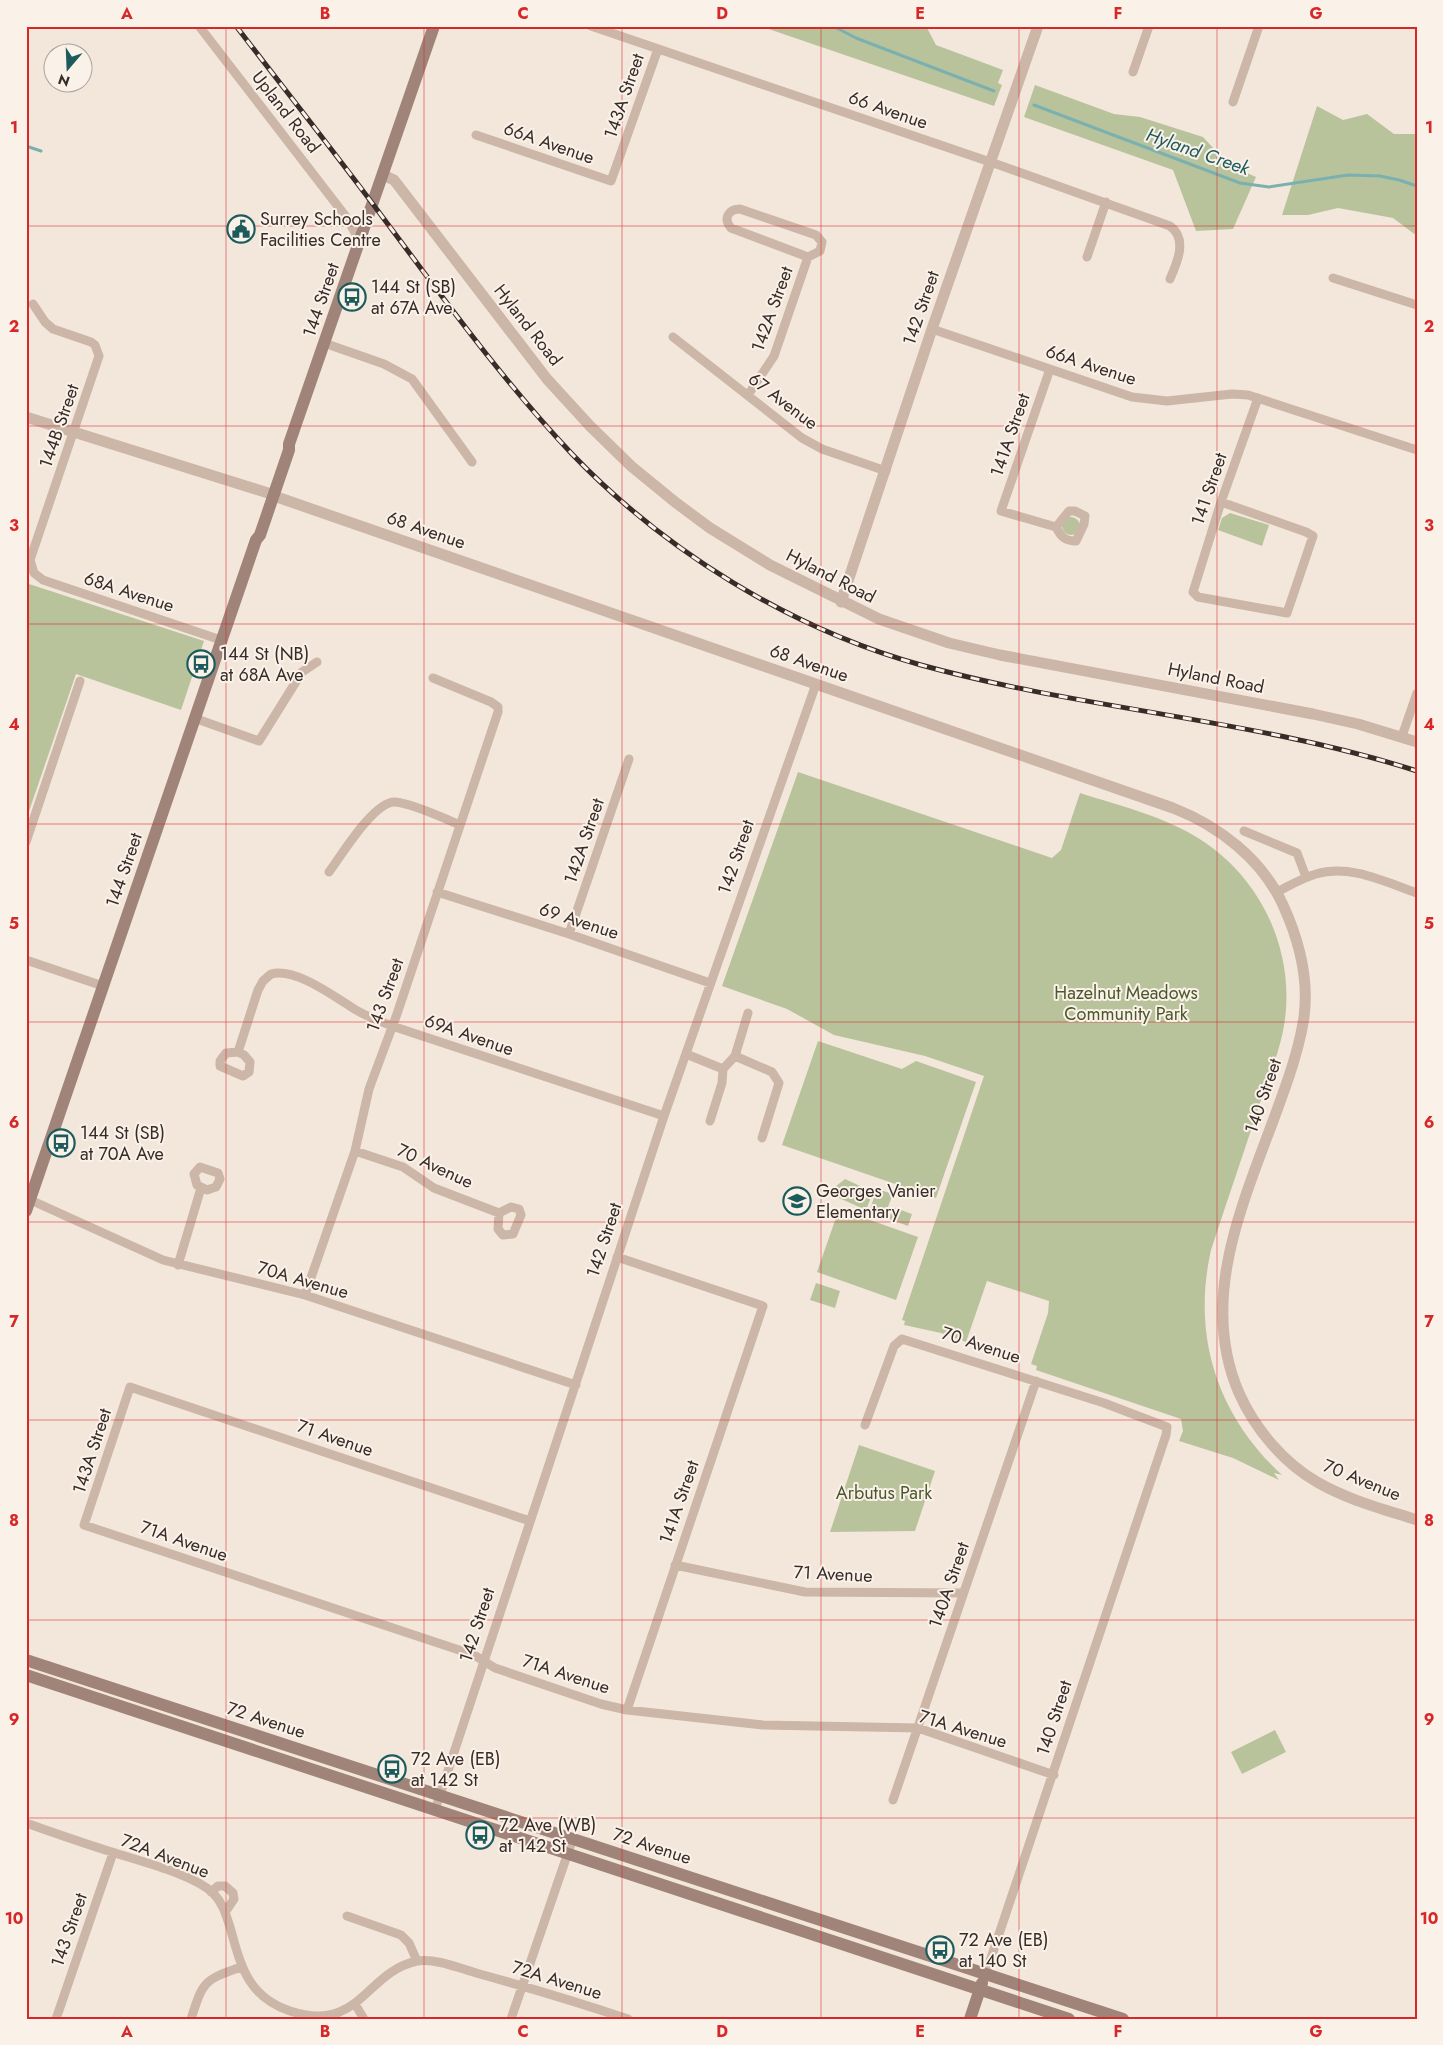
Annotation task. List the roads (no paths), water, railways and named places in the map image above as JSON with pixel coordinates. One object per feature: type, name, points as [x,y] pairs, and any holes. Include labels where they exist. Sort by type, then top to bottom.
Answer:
[{"type":"main road","name":"144 Street","points":[[28,1203],[434,26]]},
{"type":"main road","name":"72 Avenue","points":[[26,1660],[1123,2019]]},
{"type":"main road","name":"72 Avenue","points":[[26,1674],[1069,2019]]},
{"type":"main road","name":"140 Street","points":[[970,2019],[986,1973]]},
{"type":"street","name":"Upland Road","points":[[199,26],[347,218],[360,242]]},
{"type":"street","name":"66 Avenue","points":[[591,26],[1106,202],[1173,229],[1179,243],[1180,257],[1170,279]]},
{"type":"street","name":"142 Street","points":[[841,602],[932,329],[1038,26]]},
{"type":"street","points":[[1133,72],[1149,26]]},
{"type":"street","points":[[1233,102],[1259,26]]},
{"type":"street","name":"143A Street","points":[[612,181],[658,49]]},
{"type":"street","name":"66A Avenue","points":[[476,135],[612,181]]},
{"type":"street","name":"Hyland Road","points":[[383,175],[394,180],[548,379],[610,446],[652,484],[710,528],[770,565],[841,602],[893,625],[967,648],[1313,714],[1402,736],[1417,742]]},
{"type":"street","points":[[1087,257],[1106,202]]},
{"type":"street","name":"142A Street","points":[[748,396],[774,356],[808,257],[820,251],[822,247],[820,238],[816,235],[740,209],[732,210],[728,215],[727,222],[731,228],[808,257]]},
{"type":"street","points":[[347,218],[359,220],[368,217]]},
{"type":"street","points":[[1333,278],[1417,305]]},
{"type":"street","name":"144B Street","points":[[32,569],[30,560],[98,362],[98,350],[91,342],[53,329],[45,322],[33,304]]},
{"type":"street","name":"66A Avenue","points":[[932,329],[1132,397],[1167,401],[1239,394],[1258,398],[1417,450]]},
{"type":"street","name":"67 Avenue","points":[[673,337],[802,438],[822,449],[886,471]]},
{"type":"street","points":[[324,343],[384,364],[412,380],[472,462]]},
{"type":"street","name":"141A Street","points":[[1050,369],[1001,511],[1056,527]]},
{"type":"street","name":"141 Street","points":[[1221,502],[1313,536],[1287,613],[1198,596],[1193,592],[1221,502],[1258,398]]},
{"type":"street","name":"68 Avenue","points":[[26,417],[271,494],[1192,816],[1236,844],[1251,859],[1277,892]]},
{"type":"street","name":"68A Avenue","points":[[32,569],[43,580],[221,640]]},
{"type":"street","points":[[194,718],[259,741],[302,672],[317,662]]},
{"type":"street","name":"143 Street","points":[[305,1295],[355,1151],[369,1089],[460,825],[498,707],[434,678]]},
{"type":"street","points":[[26,842],[80,681]]},
{"type":"street","name":"142 Street","points":[[435,1810],[664,1116],[816,684]]},
{"type":"street","points":[[1402,736],[1417,693]]},
{"type":"street","name":"142A Street","points":[[569,934],[629,759]]},
{"type":"street","points":[[329,872],[373,813],[388,802],[400,803],[460,825]]},
{"type":"street","points":[[1244,831],[1297,853],[1306,878]]},
{"type":"street","points":[[1277,892],[1306,878],[1328,872],[1348,872],[1417,893]]},
{"type":"street","name":"69 Avenue","points":[[437,892],[569,934],[710,983]]},
{"type":"street","name":"140 Street","points":[[1221,1312],[1226,1267],[1232,1243],[1289,1076],[1304,1018],[1305,988],[1301,955],[1292,925],[1277,892]]},
{"type":"street","points":[[26,960],[103,986]]},
{"type":"street","name":"69A Avenue","points":[[238,1052],[260,985],[271,974],[282,974],[317,985],[357,1011],[392,1026],[664,1116]]},
{"type":"street","points":[[710,1121],[722,1083],[723,1068],[735,1056],[748,1012]]},
{"type":"street","points":[[686,1054],[723,1068]]},
{"type":"street","points":[[735,1056],[772,1072],[779,1083],[762,1138]]},
{"type":"street","name":"70 Avenue","points":[[355,1151],[403,1168],[434,1188],[499,1213]]},
{"type":"street","points":[[178,1265],[201,1188]]},
{"type":"street","name":"70A Avenue","points":[[28,1203],[178,1265],[305,1295],[576,1385]]},
{"type":"street","name":"141A Street","points":[[617,1257],[763,1306],[627,1710]]},
{"type":"street","name":"70 Avenue","points":[[1221,1312],[1225,1352],[1233,1378],[1252,1418],[1276,1449],[1296,1468],[1332,1490],[1417,1520]]},
{"type":"street","name":"70 Avenue","points":[[865,1425],[898,1341],[906,1340],[1036,1381],[1167,1427]]},
{"type":"street","name":"140A Street","points":[[893,1800],[1036,1381]]},
{"type":"street","name":"143A Street","points":[[84,1525],[130,1387]]},
{"type":"street","name":"71 Avenue","points":[[130,1387],[530,1521]]},
{"type":"street","name":"140 Street","points":[[986,1973],[1054,1775],[1166,1435],[1167,1427]]},
{"type":"street","name":"71A Avenue","points":[[84,1525],[474,1655],[496,1668],[601,1704],[627,1710],[752,1725],[918,1728],[1054,1775]]},
{"type":"street","name":"71 Avenue","points":[[675,1565],[805,1592],[963,1593]]},
{"type":"street","name":"72A Avenue","points":[[26,1823],[174,1873],[211,1892],[226,1911],[241,1967],[251,1985],[263,1998],[291,2011],[320,2016],[334,2013],[355,2004],[384,1978],[417,1961],[438,1963],[523,1985],[628,2019]]},
{"type":"street","points":[[511,2019],[573,1838]]},
{"type":"street","name":"143 Street","points":[[56,2019],[113,1853]]},
{"type":"street","points":[[211,1892],[218,1886],[225,1886],[233,1893],[234,1900],[226,1911]]},
{"type":"street","points":[[347,1916],[401,1934],[406,1939],[417,1961]]},
{"type":"street","points":[[191,2019],[200,1991],[207,1982],[215,1976],[241,1967]]},
{"type":"street","points":[[355,2004],[364,2019]]},
{"type":"waterway","name":"Hyland Creek","points":[[833,26],[856,38],[994,91]]},
{"type":"waterway","name":"Hyland Creek","points":[[1034,105],[1240,183],[1269,187],[1348,175],[1380,176],[1417,186]]},
{"type":"waterway","points":[[26,146],[41,151]]},
{"type":"railway","points":[[236,26],[348,170],[475,339],[522,398],[572,454],[647,523],[689,554],[733,582],[778,608],[825,630],[872,650],[921,665],[1044,693],[1232,726],[1294,739],[1356,753],[1417,771]]},
{"type":"place","name":"Surrey Schools Facilities Centre","points":[[241,229]]},
{"type":"place","name":"144 St (SB) at 67A Ave","points":[[352,297]]},
{"type":"place","name":"144 St (NB) at 68A Ave","points":[[201,664]]},
{"type":"place","name":"144 St (SB) at 70A Ave","points":[[61,1143]]},
{"type":"place","name":"Georges Vanier Elementary","points":[[797,1201]]},
{"type":"place","name":"72 Ave (EB) at 142 St","points":[[392,1769]]},
{"type":"place","name":"72 Ave (WB) at 142 St","points":[[480,1835]]},
{"type":"place","name":"72 Ave (EB) at 140 St","points":[[940,1950]]},
{"type":"park label","name":"Hazelnut Meadows Community Park","points":[[1126,1003]]},
{"type":"park label","name":"Arbutus Park","points":[[884,1493]]}]
